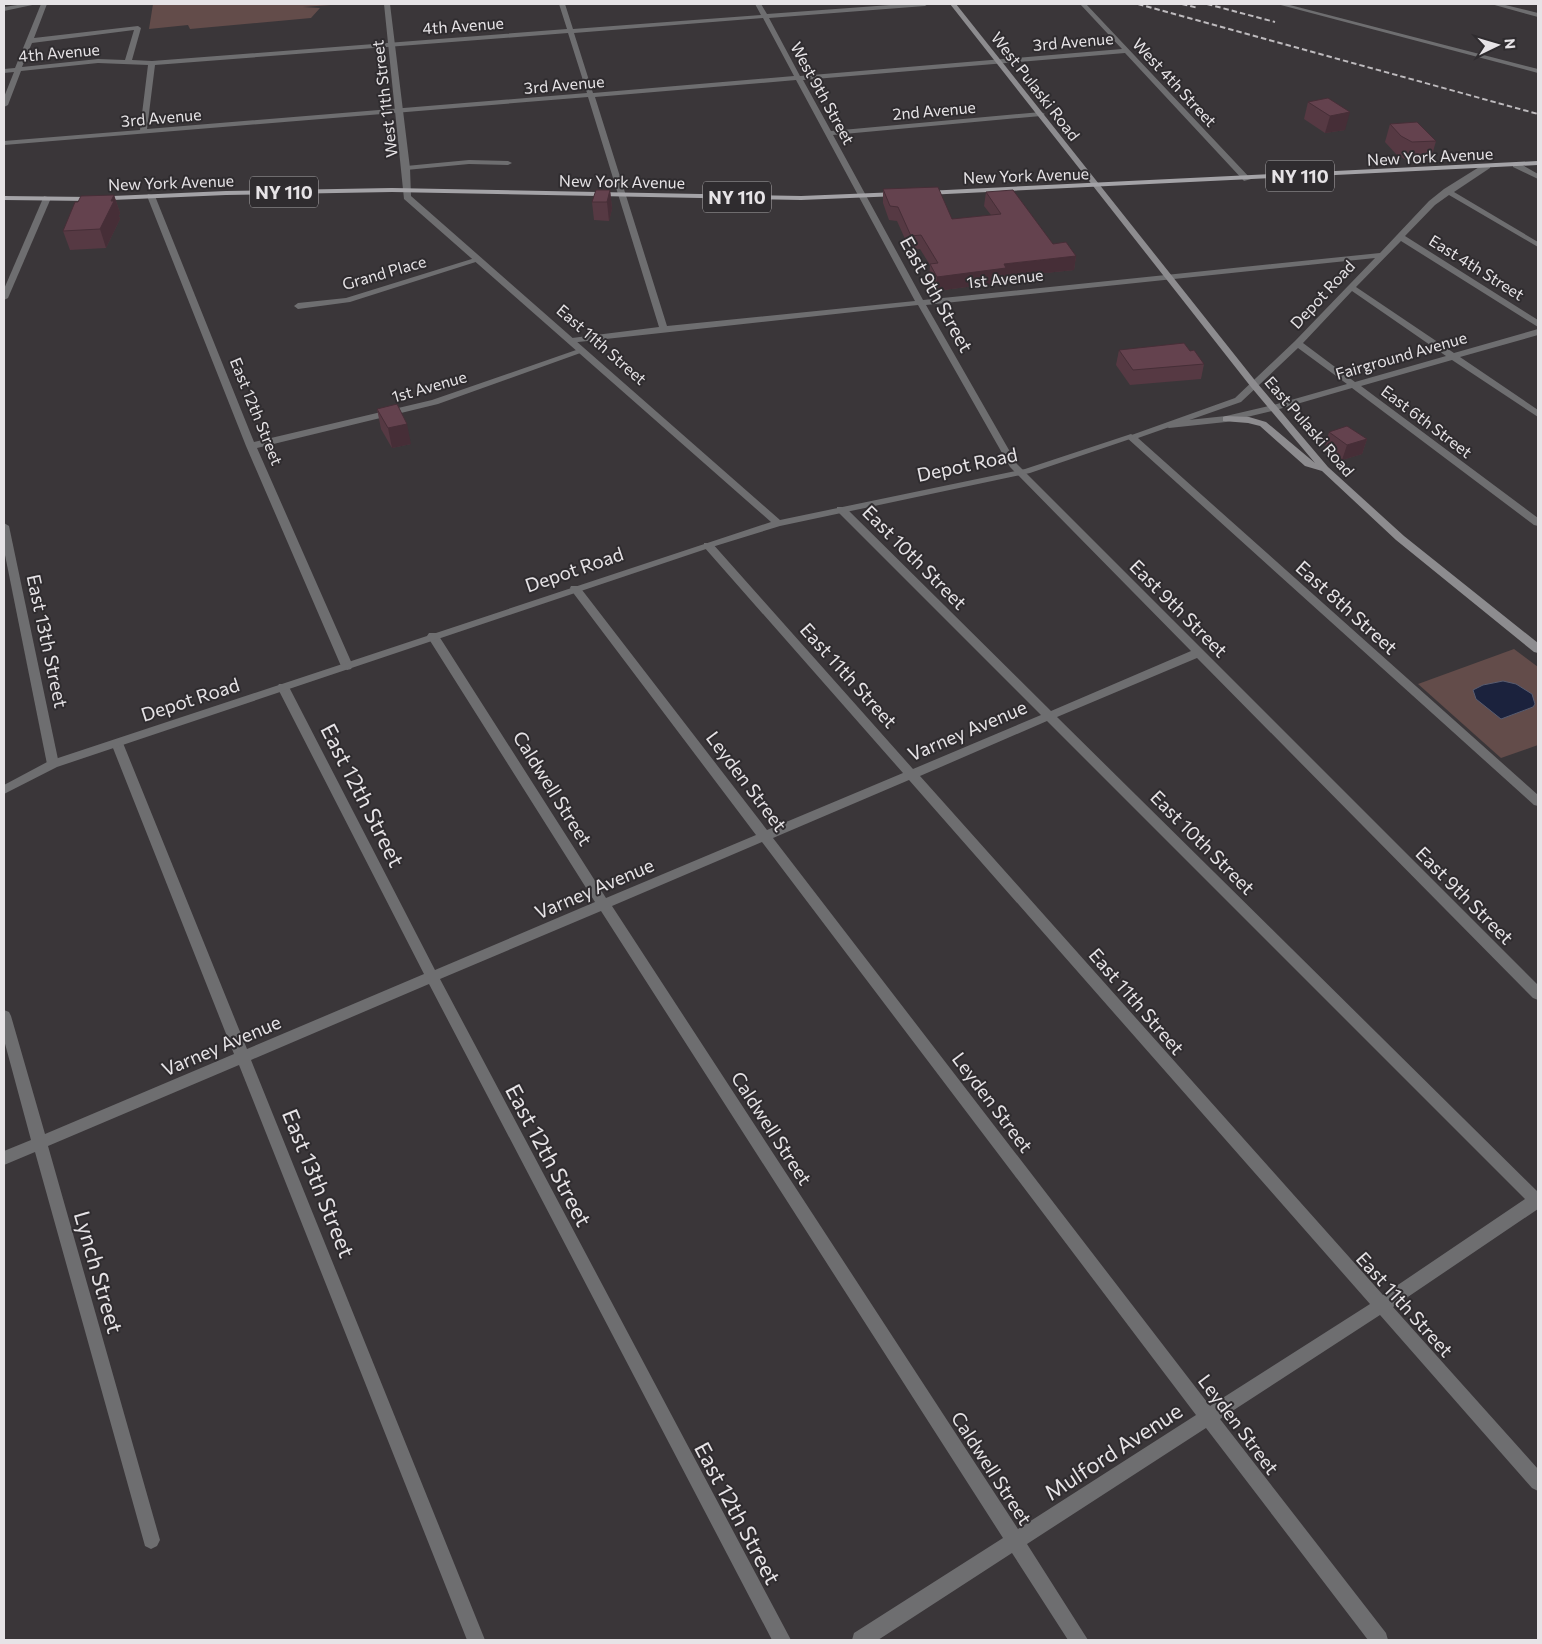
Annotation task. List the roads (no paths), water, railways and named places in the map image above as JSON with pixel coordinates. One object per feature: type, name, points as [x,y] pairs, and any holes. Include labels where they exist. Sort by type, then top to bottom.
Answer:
[{"type":"main road","name":"West Pulaski Road","points":[[953,4],[1097,186]]},
{"type":"main road","name":"New York Avenue","points":[[4,198],[407,190],[801,198],[1247,179],[1538,163]]},
{"type":"main road","name":"East Pulaski Road","points":[[1097,186],[1170,276],[1254,386],[1325,469],[1400,538],[1538,649]]},
{"type":"main road","points":[[1226,419],[1249,420],[1263,424],[1308,464],[1325,469]]},
{"type":"street","points":[[4,9],[34,4]]},
{"type":"street","points":[[4,105],[44,4]]},
{"type":"street","name":"West 11th Street","points":[[387,4],[407,190]]},
{"type":"street","points":[[562,4],[664,329]]},
{"type":"street","name":"West 9th Street","points":[[758,4],[863,195]]},
{"type":"street","name":"4th Avenue","points":[[4,71],[98,61],[152,63],[925,4]]},
{"type":"street","name":"West 4th Street","points":[[1083,4],[1247,179]]},
{"type":"street","points":[[1280,4],[1538,72]]},
{"type":"street","points":[[1494,4],[1538,15]]},
{"type":"street","points":[[29,41],[138,28],[128,62]]},
{"type":"street","name":"3rd Avenue","points":[[4,143],[1127,51]]},
{"type":"street","points":[[143,132],[152,63]]},
{"type":"street","name":"2nd Avenue","points":[[830,133],[1041,114]]},
{"type":"street","points":[[406,168],[469,162],[508,163]]},
{"type":"street","points":[[1516,165],[1538,177]]},
{"type":"street","name":"Depot Road","points":[[4,790],[53,764],[708,545],[778,524],[841,509],[1020,472],[1169,425],[1238,400],[1298,343],[1432,203],[1447,191],[1487,166]]},
{"type":"street","name":"East 11th Street","points":[[407,190],[410,200],[778,524]]},
{"type":"street","points":[[1447,191],[1538,245]]},
{"type":"street","name":"East 9th Street","points":[[863,195],[1009,460],[1198,653],[1538,994]]},
{"type":"street","name":"East 12th Street","points":[[151,196],[251,446],[347,666]]},
{"type":"street","points":[[4,298],[47,198]]},
{"type":"street","name":"East 4th Street","points":[[1399,236],[1538,324]]},
{"type":"street","name":"1st Avenue","points":[[572,341],[664,329],[1382,255]]},
{"type":"street","name":"Grand Place","points":[[298,306],[347,300],[478,260]]},
{"type":"street","points":[[1351,287],[1538,414]]},
{"type":"street","name":"Fairground Avenue","points":[[1273,408],[1538,332]]},
{"type":"street","name":"East 6th Street","points":[[1298,343],[1538,522]]},
{"type":"street","name":"1st Avenue","points":[[251,446],[435,402],[582,351]]},
{"type":"street","name":"Depot Road","points":[[1169,425],[1226,419],[1273,408]]},
{"type":"street","name":"East 8th Street","points":[[1131,437],[1538,802]]},
{"type":"street","name":"East 10th Street","points":[[841,509],[1047,716],[1538,1200]]},
{"type":"street","name":"East 13th Street","points":[[4,526],[53,764]]},
{"type":"street","name":"East 11th Street","points":[[708,545],[1538,1482]]},
{"type":"street","name":"Leyden Street","points":[[575,588],[1379,1640]]},
{"type":"street","name":"Caldwell Street","points":[[433,636],[604,905],[1079,1640]]},
{"type":"street","name":"Varney Avenue","points":[[4,1158],[1198,653]]},
{"type":"street","name":"East 12th Street","points":[[283,687],[503,1115],[782,1640]]},
{"type":"street","name":"East 13th Street","points":[[117,743],[244,1056],[476,1640]]},
{"type":"street","name":"Lynch Street","points":[[4,1016],[151,1540]]},
{"type":"street","name":"Mulford Avenue","points":[[861,1640],[1382,1305],[1538,1200]]},
{"type":"water","points":[[1503,681],[1516,684],[1532,694],[1535,704],[1533,707],[1501,719],[1476,699],[1473,690],[1483,685]]},
{"type":"railway","points":[[1138,4],[1538,114]]},
{"type":"railway","points":[[1182,4],[1198,8]]},
{"type":"railway","points":[[1207,4],[1275,22]]}]
